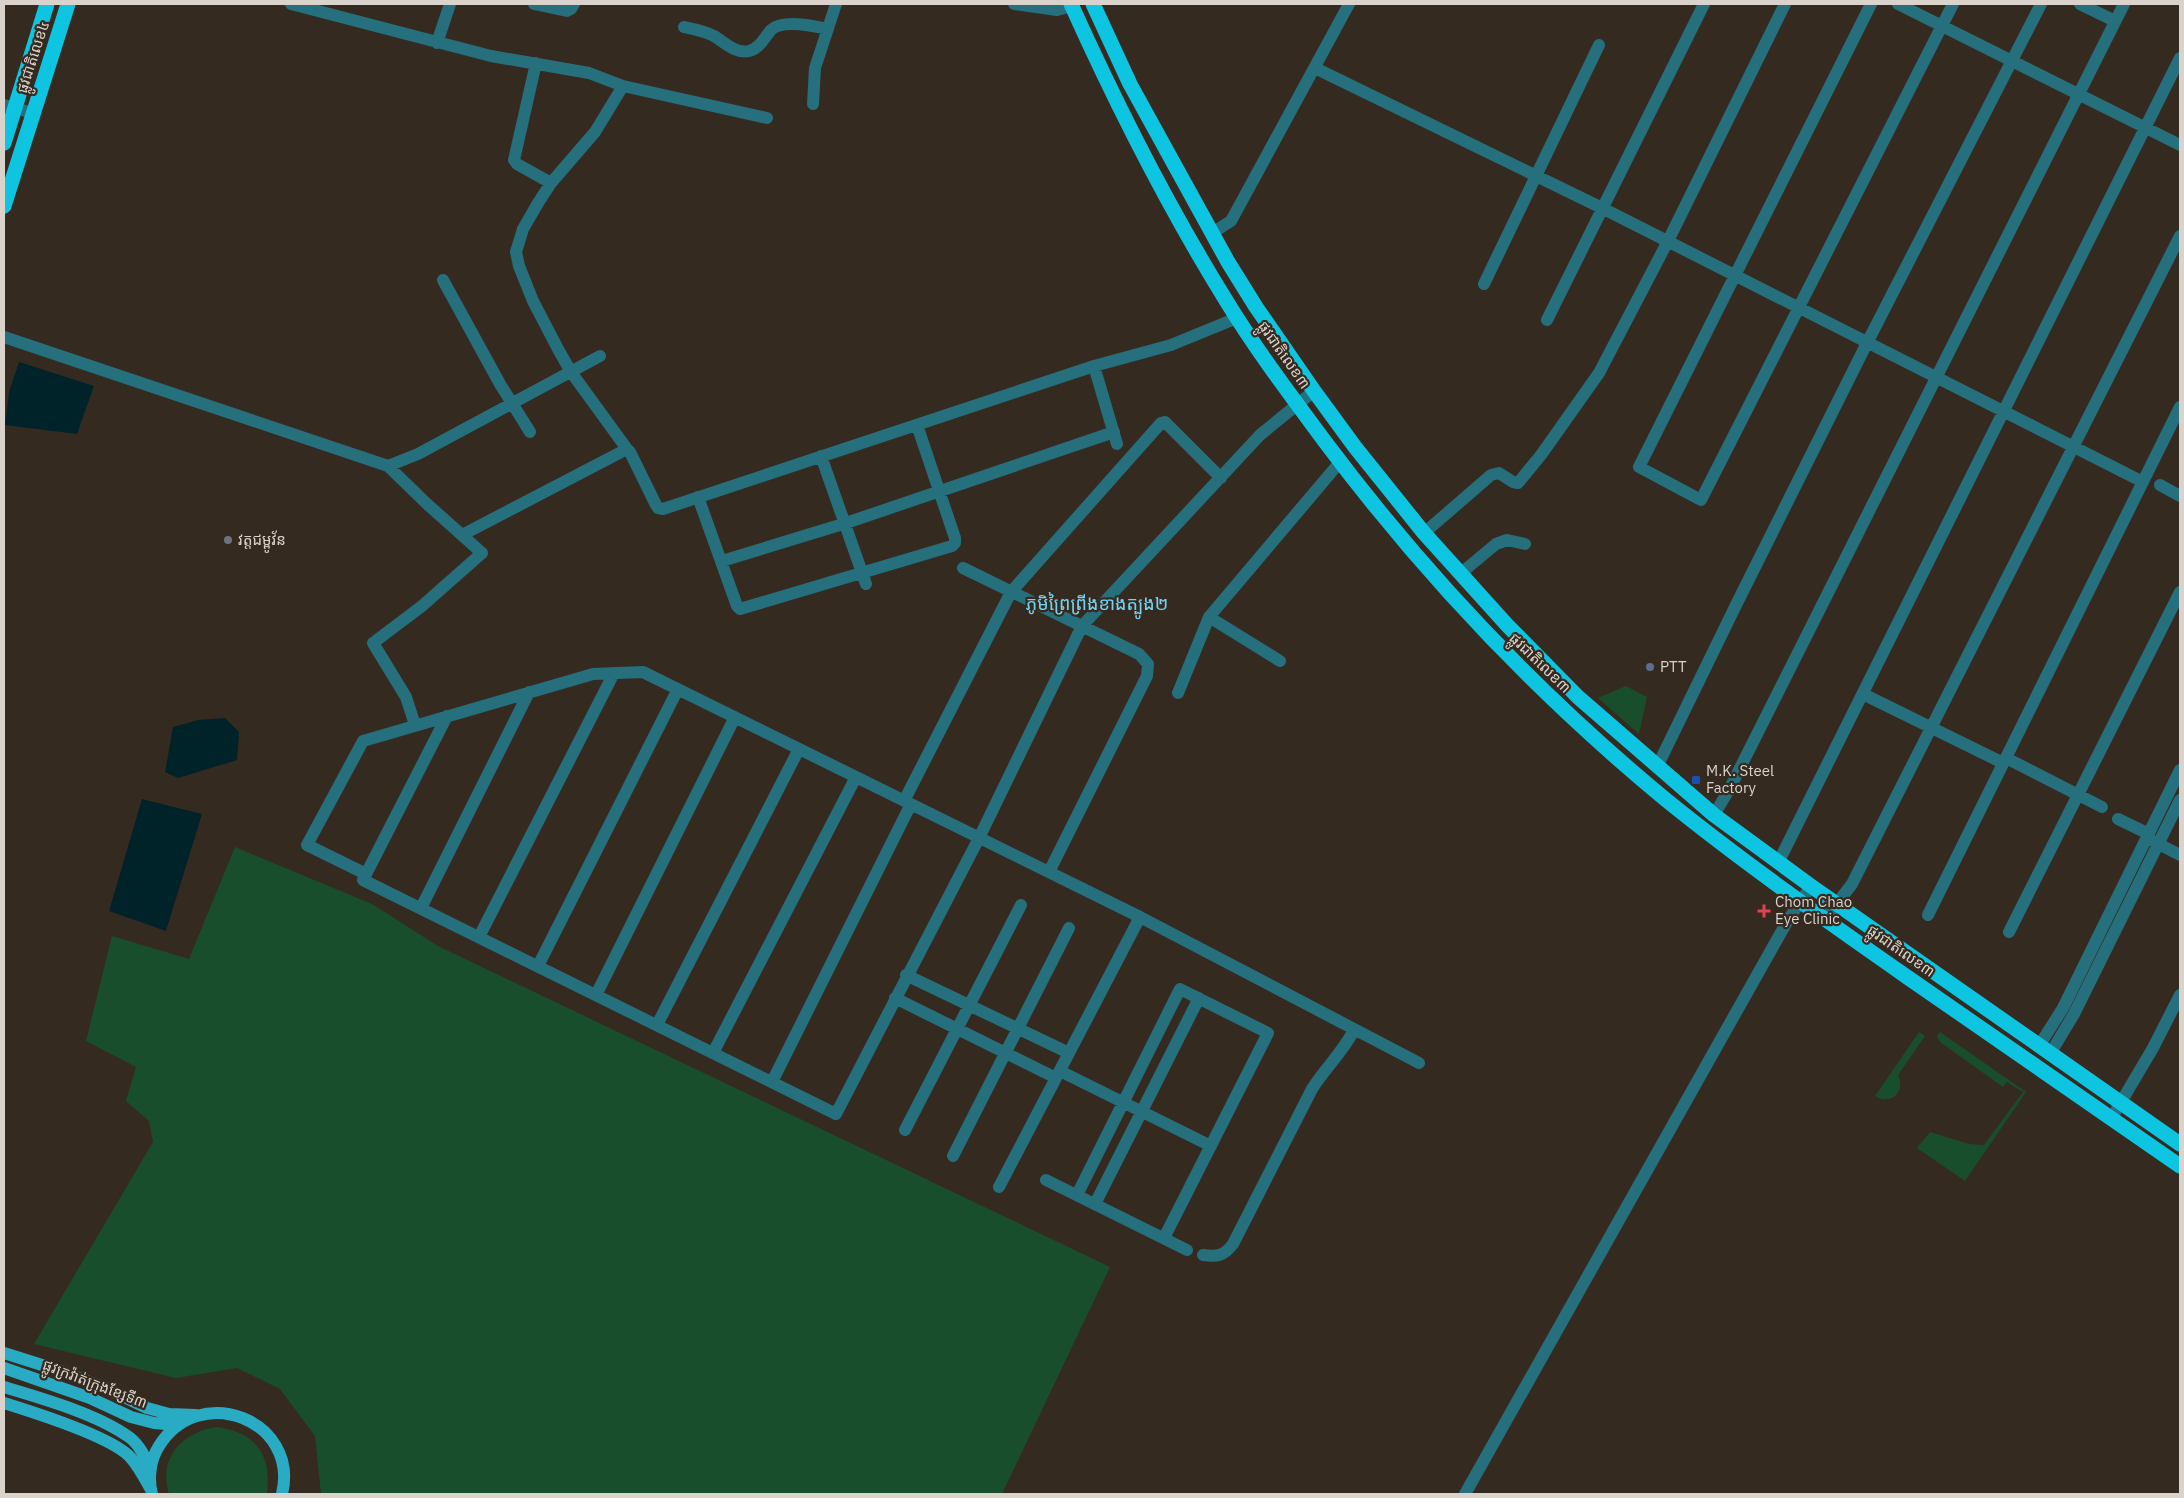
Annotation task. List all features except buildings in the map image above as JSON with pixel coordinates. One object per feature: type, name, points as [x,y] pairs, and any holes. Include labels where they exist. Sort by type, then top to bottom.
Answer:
[{"type":"highway","name":"ផ្លូវជាតិលេខ៤","points":[[4,143],[9,106],[47,4]]},
{"type":"highway","name":"ផ្លូវជាតិលេខ៤","points":[[4,206],[68,4]]},
{"type":"highway","name":"ផ្លូវជាតិលេខ៣","points":[[1093,4],[1130,84],[1212,233],[1256,307],[1314,391],[1424,533],[1561,681],[1714,815],[1778,863],[2180,1144]]},
{"type":"highway","name":"ផ្លូវជាតិលេខ៣","points":[[1072,5],[1120,110],[1192,243],[1237,318],[1340,462],[1443,588],[1492,640],[1550,697],[1661,796],[1723,846],[1800,902],[2180,1166]]},
{"type":"main road","points":[[4,1352],[61,1371],[147,1408],[169,1414],[230,1413],[249,1420],[265,1431],[276,1447],[283,1466],[284,1491]]},
{"type":"main road","name":"ផ្លូវក្រវ៉ាត់ក្រុងខ្សែទី៣","points":[[4,1368],[90,1398],[131,1417],[154,1423],[177,1425]]},
{"type":"main road","points":[[4,1387],[76,1411],[130,1437],[143,1453],[150,1468],[151,1491]]},
{"type":"main road","points":[[4,1403],[66,1424],[118,1447],[131,1457],[151,1491]]},
{"type":"main road","points":[[150,1468],[160,1444],[177,1425],[196,1415]]},
{"type":"street","points":[[291,4],[492,56],[589,73],[623,86],[767,118]]},
{"type":"street","points":[[438,43],[450,4]]},
{"type":"street","points":[[534,4],[567,11],[574,4]]},
{"type":"street","points":[[813,104],[815,68],[836,4]]},
{"type":"street","points":[[1014,4],[1056,10],[1072,5]]},
{"type":"street","points":[[1212,233],[1231,221],[1349,4]]},
{"type":"street","points":[[1547,320],[1704,4]]},
{"type":"street","points":[[1424,533],[1491,475],[1499,473],[1518,483],[1541,455],[1599,373],[1668,241],[1785,4]]},
{"type":"street","points":[[1871,4],[1639,467],[1701,500],[1953,4]]},
{"type":"street","points":[[1898,4],[2180,145]]},
{"type":"street","points":[[1658,767],[1737,602],[1867,343],[2041,4]]},
{"type":"street","points":[[2080,4],[2115,21]]},
{"type":"street","points":[[1714,815],[1730,788],[2124,4]]},
{"type":"street","points":[[684,27],[714,36],[735,49],[748,51],[758,46],[772,29],[784,25],[807,24],[828,29]]},
{"type":"street","points":[[1484,284],[1599,45]]},
{"type":"street","points":[[1778,863],[2180,58]]},
{"type":"street","points":[[536,63],[514,160],[517,164],[551,183]]},
{"type":"street","points":[[1315,68],[1668,241],[2142,482]]},
{"type":"street","points":[[623,86],[595,132],[551,183],[522,229],[516,252],[519,266],[533,301],[571,372],[630,452],[658,508],[663,509],[1094,366],[1171,345],[1237,318]]},
{"type":"street","points":[[9,106],[33,113]]},
{"type":"street","points":[[1825,919],[1852,884],[2180,236]]},
{"type":"street","points":[[443,280],[512,404],[530,432]]},
{"type":"street","points":[[4,337],[388,466],[482,553],[422,606],[373,643],[406,697],[414,725]]},
{"type":"street","points":[[388,466],[418,454],[600,356]]},
{"type":"street","points":[[722,561],[843,524],[939,490],[1116,438],[1094,366]]},
{"type":"street","points":[[447,716],[363,880],[836,1114],[906,975],[979,838],[1082,626],[1260,436],[1314,391]]},
{"type":"street","points":[[1928,915],[2180,407]]},
{"type":"street","points":[[772,1082],[1011,592],[1161,423],[1165,422],[1222,478]]},
{"type":"street","points":[[698,497],[737,606],[740,609],[952,546],[955,543],[917,424]]},
{"type":"street","points":[[462,535],[627,448]]},
{"type":"street","points":[[821,456],[843,524],[866,584]]},
{"type":"street","points":[[1178,693],[1209,617],[1340,462]]},
{"type":"street","points":[[2160,485],[2180,496]]},
{"type":"street","points":[[1460,574],[1496,544],[1507,540],[1526,544]]},
{"type":"street","points":[[963,568],[1139,654],[1148,664],[1147,676],[1049,872]]},
{"type":"street","points":[[2009,932],[2180,592]]},
{"type":"street","points":[[1209,617],[1280,661]]},
{"type":"street","points":[[366,874],[307,845],[361,743],[414,725],[593,674],[643,672],[1140,917],[1354,1030],[1419,1062]]},
{"type":"street","points":[[479,937],[614,673]]},
{"type":"street","points":[[538,966],[678,689]]},
{"type":"street","points":[[421,908],[529,692]]},
{"type":"street","points":[[1863,694],[1931,728],[2004,760],[2102,807]]},
{"type":"street","points":[[596,995],[735,718]]},
{"type":"street","points":[[657,1025],[799,749]]},
{"type":"street","points":[[2045,1050],[2063,1008],[2180,770]]},
{"type":"street","points":[[713,1053],[856,777]]},
{"type":"street","points":[[2045,1050],[2074,1014],[2180,800]]},
{"type":"street","points":[[2118,818],[2160,840],[2180,855]]},
{"type":"street","points":[[2160,840],[2180,846]]},
{"type":"street","points":[[1465,1494],[1773,946],[1811,886]]},
{"type":"street","points":[[905,1130],[1021,905]]},
{"type":"street","points":[[1000,1187],[1140,917]]},
{"type":"street","points":[[953,1156],[1069,928]]},
{"type":"street","points":[[906,975],[1069,1054]]},
{"type":"street","points":[[1077,1195],[1180,989],[1199,998],[1268,1033],[1164,1238]]},
{"type":"street","points":[[2111,1119],[2180,995]]},
{"type":"street","points":[[895,998],[1005,1053],[1124,1102],[1211,1146]]},
{"type":"street","points":[[1095,1204],[1199,998]]},
{"type":"street","points":[[1203,1255],[1217,1258],[1227,1252],[1233,1244],[1312,1089],[1328,1066],[1345,1047],[1354,1030]]},
{"type":"street","points":[[1046,1180],[1187,1250]]},
{"type":"green space","points":[[1626,686],[1647,697],[1639,734],[1598,698]]},
{"type":"green space","points":[[235,847],[372,904],[438,946],[1110,1267],[1002,1494],[321,1494],[315,1436],[280,1389],[237,1368],[176,1378],[34,1344],[153,1142],[149,1121],[126,1101],[136,1067],[86,1041],[112,936],[189,959]]},
{"type":"green space","points":[[1919,1032],[1925,1036],[1898,1075],[1900,1087],[1898,1092],[1895,1096],[1886,1099],[1875,1096]]},
{"type":"green space","points":[[1940,1032],[2026,1092],[1965,1181],[1917,1148],[1930,1132],[1969,1144],[1984,1145],[2023,1092],[2007,1082],[2003,1087],[1940,1042],[1937,1036]]},
{"type":"green space","points":[[216,1427],[242,1434],[258,1448],[264,1457],[267,1468],[267,1494],[169,1494],[166,1481],[167,1469],[170,1458],[176,1449],[183,1441],[193,1435]]},
{"type":"water","points":[[19,362],[94,386],[77,434],[5,425],[9,392]]},
{"type":"water","points":[[225,718],[239,732],[237,760],[178,778],[165,772],[173,727],[198,720]]},
{"type":"water","points":[[142,799],[202,814],[166,931],[109,911]]},
{"type":"place","name":"វត្តជម្ពូវ័ន","points":[[228,540]]},
{"type":"place","name":"PTT","points":[[1650,667]]},
{"type":"place","name":"M.K. Steel Factory","points":[[1696,780]]},
{"type":"place","name":"Chom Chao Eye Clinic","points":[[1764,911]]},
{"type":"district","name":"ភូមិព្រៃព្រីងខាងត្បូង២","points":[[1097,604]]}]
